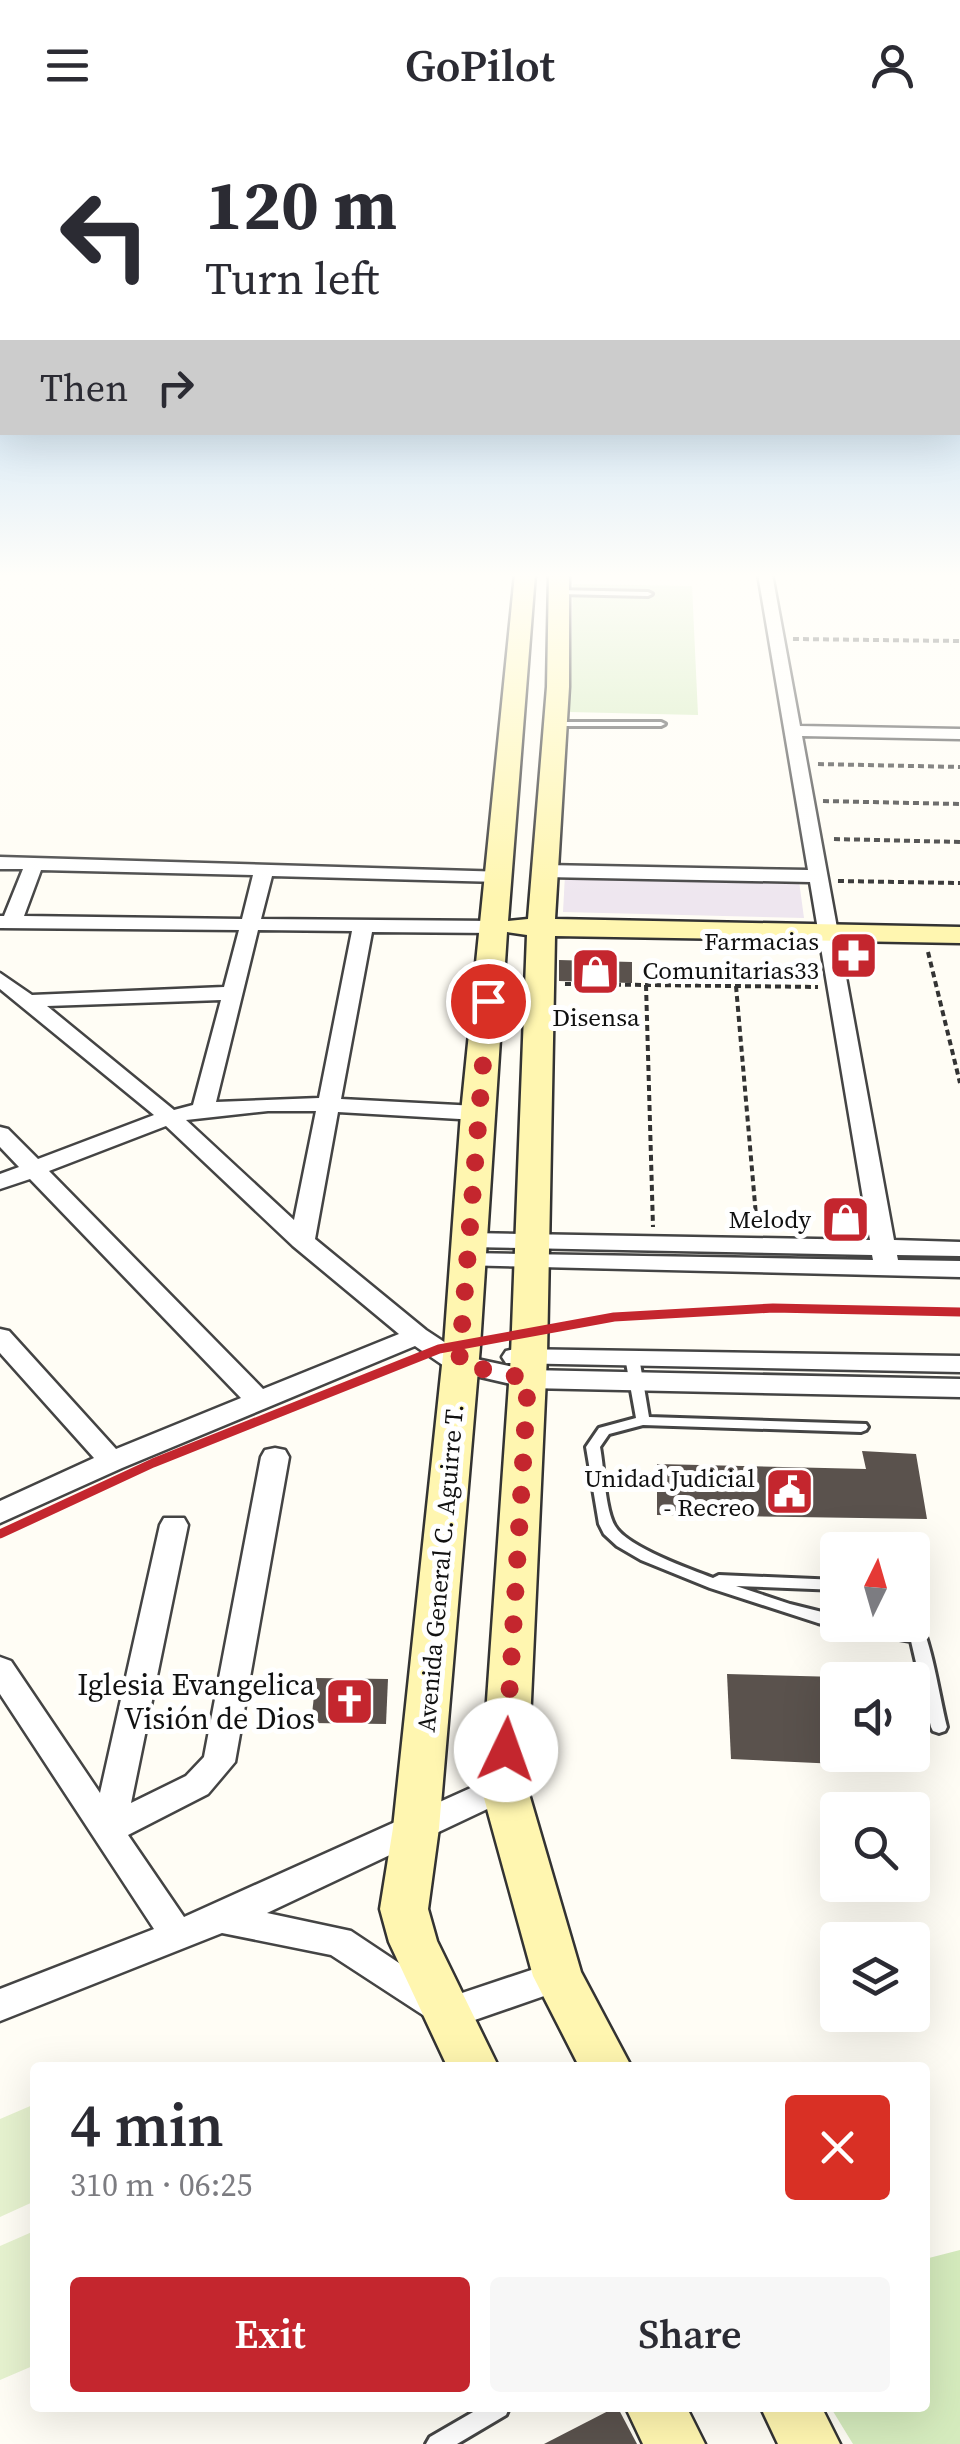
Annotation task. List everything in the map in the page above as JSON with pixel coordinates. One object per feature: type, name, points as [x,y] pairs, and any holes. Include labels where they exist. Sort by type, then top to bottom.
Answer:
[{"type":"street","name":"Avenida General C. Aguirre T.","points":[[471,2062],[413,1942],[404,1909],[416,1828],[459,1364],[516,682]]},
{"type":"street","points":[[558,682],[541,927],[528,1367],[504,1787],[558,1976],[604,2062]]},
{"type":"street","points":[[786,682],[885,1258]]},
{"type":"street","points":[[516,686],[558,686]]},
{"type":"street","points":[[794,731],[960,734]]},
{"type":"street","points":[[0,863],[500,876]]},
{"type":"street","points":[[34,864],[6,922],[960,935]]},
{"type":"street","points":[[203,1110],[264,870]]},
{"type":"street","points":[[545,870],[818,878]]},
{"type":"street","points":[[302,1241],[362,926]]},
{"type":"street","points":[[0,979],[171,1118],[302,1241],[416,1336],[459,1364],[958,1380]]},
{"type":"street","points":[[28,1001],[232,993]]},
{"type":"street","points":[[0,1182],[171,1118],[203,1110],[330,1107],[478,1113]]},
{"type":"street","points":[[0,1134],[258,1400]]},
{"type":"street","points":[[531,1250],[654,1243],[759,1245],[960,1269]]},
{"type":"street","points":[[469,1250],[885,1258],[960,1249]]},
{"type":"street","points":[[0,1512],[112,1461],[416,1336]]},
{"type":"street","points":[[0,1337],[112,1461]]},
{"type":"street","points":[[109,1829],[197,1785],[220,1762],[275,1457]]},
{"type":"street","points":[[109,1829],[174,1525]]},
{"type":"street","points":[[0,1669],[176,1934]]},
{"type":"street","points":[[0,2005],[221,1918],[504,1787]]},
{"type":"street","points":[[221,1918],[339,1942],[446,2014],[558,1976]]},
{"type":"street","points":[[657,2412],[675,2444]]},
{"type":"street","points":[[792,2412],[810,2444]]},
{"type":"lane","points":[[556,724],[662,724]]},
{"type":"lane","points":[[634,1369],[642,1421]]},
{"type":"lane","points":[[820,1616],[701,1580],[624,1544],[609,1530],[594,1446],[604,1431],[642,1421],[861,1427]]},
{"type":"lane","points":[[701,1580],[820,1585]]},
{"type":"lane","points":[[919,1642],[939,1727]]},
{"type":"lane","points":[[437,2444],[492,2412]]},
{"type":"path","points":[[799,763],[960,767]]},
{"type":"path","points":[[805,801],[960,804]]},
{"type":"path","points":[[812,839],[960,842]]},
{"type":"path","points":[[818,878],[960,883]]},
{"type":"path","points":[[923,934],[960,1084]]},
{"type":"path","points":[[540,984],[836,987]]},
{"type":"path","points":[[646,985],[654,1243]]},
{"type":"path","points":[[736,986],[759,1245]]},
{"type":"shaded area","points":[[565,875],[799,881],[804,918],[563,912]]},
{"type":"green space","points":[[570,682],[696,682],[698,715],[569,712]]},
{"type":"green space","points":[[30,2106],[30,2203],[0,2217],[0,2119]]},
{"type":"green space","points":[[30,2233],[30,2367],[0,2380],[0,2246]]},
{"type":"green space","points":[[960,2250],[960,2444],[853,2444],[833,2412],[930,2412],[930,2258]]},
{"type":"building","name":"Disensa","points":[[559,960],[632,962],[632,983],[559,981]]},
{"type":"building","name":"Unidad Judicial - Recreo","points":[[862,1451],[916,1454],[927,1519],[657,1515],[657,1464],[866,1469]]},
{"type":"building","points":[[727,1674],[820,1677],[820,1763],[731,1759]]},
{"type":"building","name":"Iglesia Evangelica Visión de Dios","points":[[316,1678],[388,1679],[386,1724],[311,1723]]},
{"type":"building","points":[[606,2412],[620,2412],[637,2444],[544,2444]]},
{"type":"railway","points":[[0,1534],[153,1463],[439,1349],[614,1317],[773,1308],[960,1312]]},
{"type":"place","name":"Farmacias Comunitarias33","points":[[854,955]]},
{"type":"place","name":"Disensa","points":[[596,971]]},
{"type":"place","name":"Melody","points":[[846,1219]]},
{"type":"place","name":"Unidad Judicial - Recreo","points":[[790,1492]]},
{"type":"place","name":"Iglesia Evangelica Visión de Dios","points":[[350,1701]]},
{"type":"route","points":[[488,1001],[459,1364],[528,1379],[506,1750]]}]
